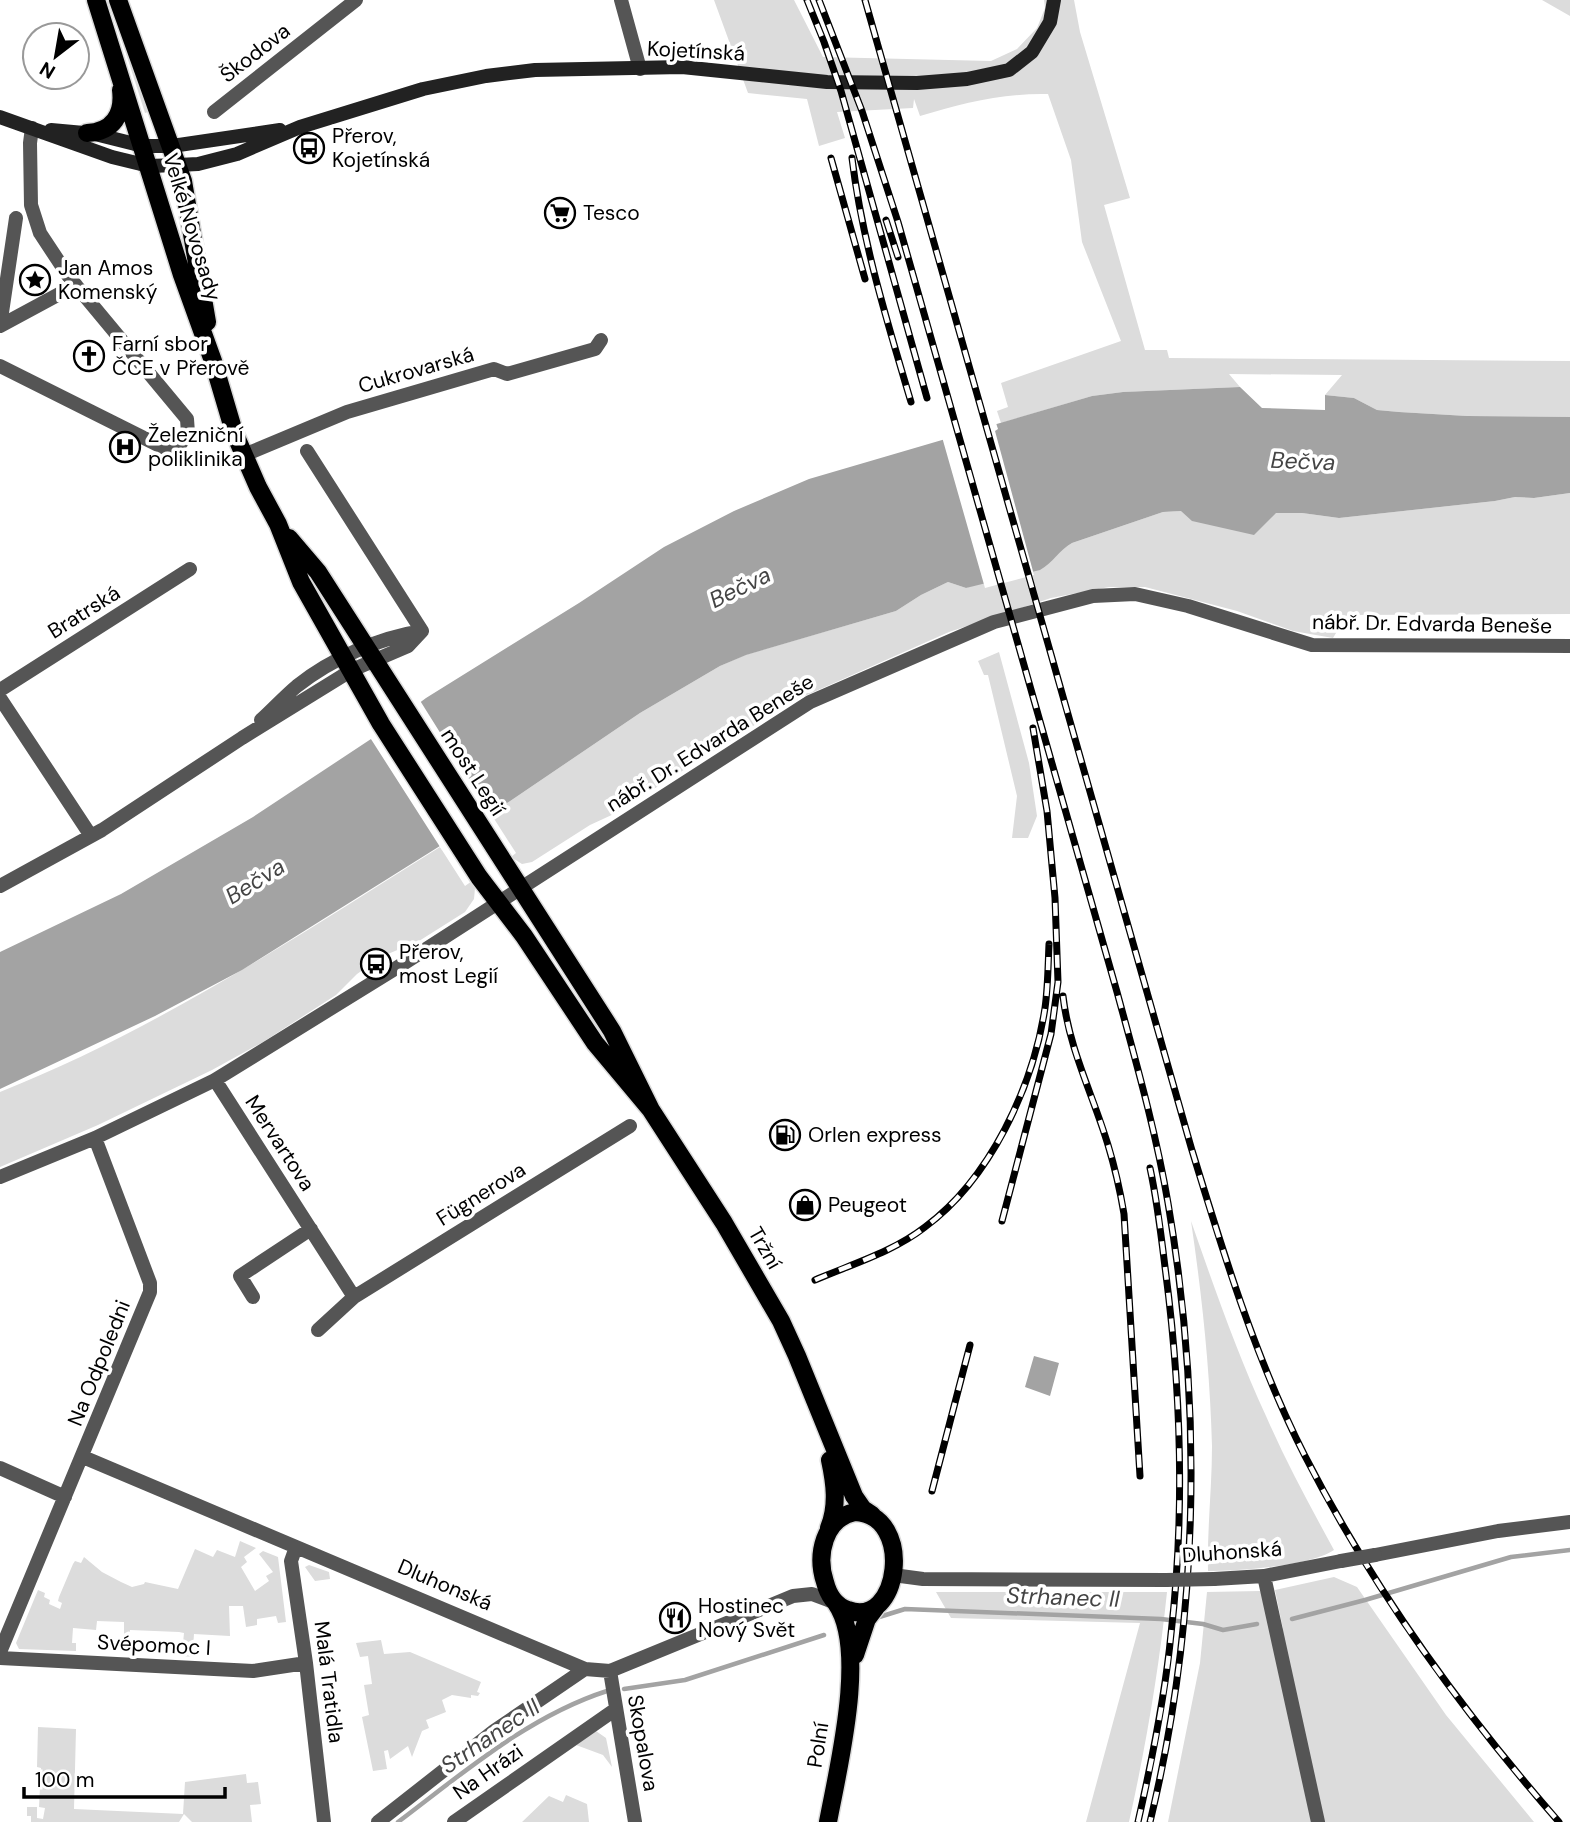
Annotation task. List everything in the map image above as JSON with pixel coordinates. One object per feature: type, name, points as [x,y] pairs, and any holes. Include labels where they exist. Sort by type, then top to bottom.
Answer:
[{"type":"main road","points":[[87,133],[104,130],[113,123],[122,101],[119,73],[96,0]]},
{"type":"main road","name":"Velké Novosady","points":[[118,0],[178,165],[200,270],[213,360]]},
{"type":"main road","name":"Kojetínská","points":[[32,128],[102,154],[149,166],[198,164],[237,154],[300,127],[423,89],[486,76],[535,70],[682,67],[827,82],[917,83],[987,76],[1009,70],[1032,52],[1050,22],[1054,0]]},
{"type":"main road","name":"Velké Novosady","points":[[119,73],[182,275],[244,456],[278,524],[302,582],[382,724],[479,877]]},
{"type":"main road","points":[[0,117],[32,128]]},
{"type":"main road","name":"Kojetínská","points":[[32,128],[87,133],[143,146],[172,146],[300,127]]},
{"type":"main road","name":"Velké Novosady","points":[[278,524],[318,572],[405,708]]},
{"type":"main road","name":"most Legií","points":[[405,708],[503,861]]},
{"type":"main road","name":"Tržní","points":[[503,861],[612,1031],[651,1111]]},
{"type":"main road","name":"Tržní","points":[[479,877],[524,936],[595,1043],[651,1111],[724,1223],[781,1321],[854,1496],[863,1509],[872,1515]]},
{"type":"main road","name":"Tržní","points":[[821,1419],[835,1499],[829,1528]]},
{"type":"main road","points":[[836,1603],[825,1583],[823,1548],[829,1528],[834,1522],[847,1513],[863,1512],[881,1522],[891,1542],[893,1575],[888,1591],[876,1607]]},
{"type":"main road","name":"Dluhonská","points":[[836,1603],[851,1612],[868,1611],[876,1607]]},
{"type":"main road","name":"Polní","points":[[828,1822],[844,1734],[849,1675],[850,1644],[846,1624],[836,1603]]},
{"type":"main road","name":"Polní","points":[[849,1675],[864,1627],[876,1607]]},
{"type":"street","name":"Škodova","points":[[214,112],[356,0]]},
{"type":"street","points":[[621,0],[640,69]]},
{"type":"street","points":[[0,366],[174,453],[188,433],[187,419],[72,281],[40,233],[31,205],[29,153],[32,128]]},
{"type":"street","points":[[0,326],[16,218]]},
{"type":"street","points":[[0,326],[72,281]]},
{"type":"street","name":"Cukrovarská","points":[[244,456],[347,412],[494,369],[508,374],[595,349],[601,340]]},
{"type":"street","points":[[0,886],[91,836],[242,738],[298,686],[371,654],[408,646],[422,631],[307,451]]},
{"type":"street","name":"Bratrská","points":[[0,690],[190,569]]},
{"type":"street","name":"nábř. Dr. Edvarda Beneše","points":[[0,1177],[96,1138],[215,1080],[810,702],[994,622],[1081,599],[1114,594],[1146,595],[1202,610],[1301,643],[1322,647],[1570,646]]},
{"type":"street","points":[[0,698],[91,836]]},
{"type":"street","name":"Mervartova","points":[[215,1080],[354,1297]]},
{"type":"street","name":"Fügnerova","points":[[354,1297],[630,1126]]},
{"type":"street","name":"Na Odpoledni","points":[[0,1652],[150,1292],[150,1283],[96,1138]]},
{"type":"street","points":[[253,1297],[240,1276],[311,1229]]},
{"type":"street","points":[[318,1330],[354,1297]]},
{"type":"street","name":"Dluhonská","points":[[83,1457],[585,1669],[610,1671],[793,1596],[809,1585],[822,1567]]},
{"type":"street","points":[[0,1468],[65,1497]]},
{"type":"street","name":"Dluhonská","points":[[893,1575],[923,1579],[1166,1580],[1264,1576],[1498,1531],[1570,1522]]},
{"type":"street","name":"Malá Tratidla","points":[[296,1547],[291,1562],[306,1663],[324,1822]]},
{"type":"street","points":[[1264,1576],[1318,1822]]},
{"type":"street","name":"Dluhonská","points":[[793,1596],[812,1594],[836,1603]]},
{"type":"street","name":"Svépomoc I","points":[[0,1658],[253,1671],[306,1663]]},
{"type":"street","name":"Na Hrázi","points":[[378,1822],[494,1731],[585,1669]]},
{"type":"street","name":"Skopalova","points":[[610,1671],[635,1822]]},
{"type":"street","name":"Na Hrázi","points":[[454,1822],[616,1709]]},
{"type":"shaded area","points":[[111,0],[151,111],[145,113]]},
{"type":"shaded area","points":[[714,0],[794,0],[823,57],[991,61],[1017,49],[1037,28],[1045,8],[1044,0],[1074,0],[1080,32],[1130,198],[1104,205],[1145,350],[1167,350],[1169,358],[1570,361],[1570,417],[1467,416],[1377,410],[1354,398],[1325,395],[1342,375],[1229,374],[1240,387],[1123,392],[1092,396],[1001,423],[997,411],[1008,407],[1001,383],[1121,341],[1082,242],[1071,160],[1048,94],[983,100],[920,116],[914,99],[913,108],[837,112],[845,138],[819,146],[807,99],[748,93]]},
{"type":"shaded area","points":[[1542,0],[1570,0],[1570,16]]},
{"type":"shaded area","points":[[1570,493],[1570,614],[1347,615],[1333,638],[1293,631],[1237,611],[1145,587],[1109,587],[1051,598],[949,632],[789,703],[616,813],[590,825],[532,862],[522,864],[511,857],[516,853],[491,814],[640,713],[720,666],[745,655],[896,611],[948,582],[966,588],[1060,551],[1072,543],[1163,512],[1302,513],[1339,518]]},
{"type":"shaded area","points":[[999,652],[1029,763],[1037,816],[1028,838],[1012,838],[1017,796],[988,675],[984,675],[978,661]]},
{"type":"shaded area","points":[[440,847],[465,886],[472,881],[475,888],[474,899],[465,912],[419,941],[383,956],[357,974],[336,995],[263,1042],[212,1070],[98,1125],[0,1167],[0,1092],[115,1040],[170,1011],[280,947]]},
{"type":"shaded area","points":[[1191,1221],[1255,1392],[1290,1467],[1334,1550],[1323,1555],[1292,1564],[1208,1571],[1211,1418],[1205,1333]]},
{"type":"shaded area","points":[[240,1541],[256,1548],[244,1557],[247,1562],[241,1567],[255,1591],[269,1581],[266,1576],[273,1572],[259,1554],[263,1551],[278,1557],[286,1622],[278,1623],[276,1616],[257,1619],[257,1625],[246,1627],[243,1606],[229,1606],[230,1636],[194,1634],[193,1648],[197,1649],[197,1657],[178,1656],[178,1653],[182,1653],[184,1633],[179,1632],[130,1630],[129,1646],[134,1647],[134,1654],[124,1653],[124,1622],[97,1621],[96,1630],[73,1628],[72,1643],[76,1643],[76,1651],[19,1649],[16,1643],[38,1590],[45,1593],[44,1597],[50,1600],[49,1604],[60,1609],[62,1603],[58,1601],[59,1597],[75,1561],[81,1563],[84,1557],[102,1572],[132,1587],[145,1582],[178,1589],[195,1549],[213,1557],[217,1550],[235,1557]]},
{"type":"shaded area","points":[[309,1565],[329,1572],[330,1579],[315,1581],[305,1567]]},
{"type":"shaded area","points":[[1334,1577],[1357,1587],[1446,1715],[1534,1822],[1168,1822],[1200,1663],[1207,1592],[1260,1591],[1283,1629],[1275,1590]]},
{"type":"shaded area","points":[[936,1592],[1167,1592],[1151,1707],[1129,1822],[1086,1822],[1140,1623],[951,1618]]},
{"type":"shaded area","points":[[381,1640],[384,1654],[410,1652],[481,1682],[478,1696],[471,1695],[471,1698],[452,1695],[442,1700],[446,1712],[426,1720],[429,1728],[422,1731],[412,1757],[408,1746],[390,1759],[388,1750],[384,1751],[387,1769],[373,1771],[362,1717],[369,1715],[364,1685],[372,1684],[368,1656],[360,1657],[356,1643]]},
{"type":"shaded area","points":[[38,1727],[76,1729],[74,1809],[183,1814],[185,1782],[246,1774],[247,1783],[258,1782],[261,1804],[250,1805],[252,1822],[192,1822],[184,1814],[179,1822],[31,1822],[31,1816],[27,1816],[27,1807],[37,1807],[37,1818],[43,1819],[45,1808],[39,1807],[41,1768],[37,1767]]},
{"type":"shaded area","points":[[596,1731],[606,1738],[612,1767],[603,1755],[576,1745]]},
{"type":"shaded area","points":[[566,1795],[587,1804],[589,1822],[522,1822],[549,1796],[563,1802]]},
{"type":"water","name":"Bečva","points":[[1240,387],[1262,408],[1325,410],[1325,395],[1354,398],[1377,410],[1399,412],[1570,417],[1570,493],[1339,518],[1276,513],[1254,535],[1192,521],[1181,511],[1163,512],[1072,543],[1040,570],[966,588],[948,582],[896,611],[746,655],[720,666],[640,713],[491,814],[242,970],[155,1016],[0,1089],[0,952],[121,894],[253,817],[371,739],[426,698],[664,547],[734,511],[809,479],[1092,396],[1123,392]]},
{"type":"water","points":[[1034,1356],[1059,1363],[1050,1396],[1025,1387]]},
{"type":"pier","points":[[995,420],[998,429],[995,431],[1034,575],[985,588],[940,436]]},
{"type":"pier","points":[[419,699],[493,817],[442,850],[369,736]]},
{"type":"waterway","name":"Strhanec II","points":[[1292,1619],[1511,1557],[1570,1550]]},
{"type":"waterway","name":"Strhanec II","points":[[876,1618],[905,1609],[1161,1619],[1203,1624],[1223,1630],[1257,1624]]},
{"type":"waterway","name":"Strhanec II","points":[[624,1689],[685,1680],[824,1635]]},
{"type":"waterway","name":"Strhanec II","points":[[398,1822],[524,1731],[551,1715],[607,1691]]},
{"type":"railway","points":[[807,0],[841,91],[927,398]]},
{"type":"railway","points":[[819,0],[862,111],[898,222],[1117,992],[1152,1123],[1168,1203],[1187,1358],[1191,1436],[1190,1514],[1178,1669],[1150,1822]]},
{"type":"railway","points":[[865,0],[1191,1147],[1255,1343],[1305,1456],[1389,1601],[1453,1692],[1559,1822]]},
{"type":"railway","points":[[831,158],[865,279]]},
{"type":"railway","points":[[852,158],[869,250],[911,402]]},
{"type":"railway","points":[[886,220],[898,257]]},
{"type":"railway","points":[[1002,1221],[1051,1034],[1058,982],[1055,898],[1047,811],[1033,728]]},
{"type":"railway","points":[[815,1280],[886,1251],[913,1236],[948,1207],[988,1157],[1019,1099],[1039,1038],[1046,1000],[1049,944]]},
{"type":"railway","points":[[1063,996],[1070,1035],[1111,1154],[1124,1214],[1140,1476]]},
{"type":"railway","points":[[1138,1822],[1168,1658],[1175,1588],[1179,1497],[1175,1358],[1150,1168]]},
{"type":"railway","points":[[932,1491],[970,1345]]},
{"type":"place","name":"Přerov, Kojetínská","points":[[309,148]]},
{"type":"place","name":"Tesco","points":[[560,213]]},
{"type":"place","name":"Jan Amos Komenský","points":[[35,280]]},
{"type":"place","name":"Farní sbor ČCE v Přerově","points":[[89,356]]},
{"type":"place","name":"Železniční poliklinika","points":[[125,447]]},
{"type":"place","name":"Přerov, most Legií","points":[[376,964]]},
{"type":"place","name":"Orlen express","points":[[785,1135]]},
{"type":"place","name":"Peugeot","points":[[805,1205]]},
{"type":"place","name":"Hostinec Nový Svět","points":[[675,1618]]}]
